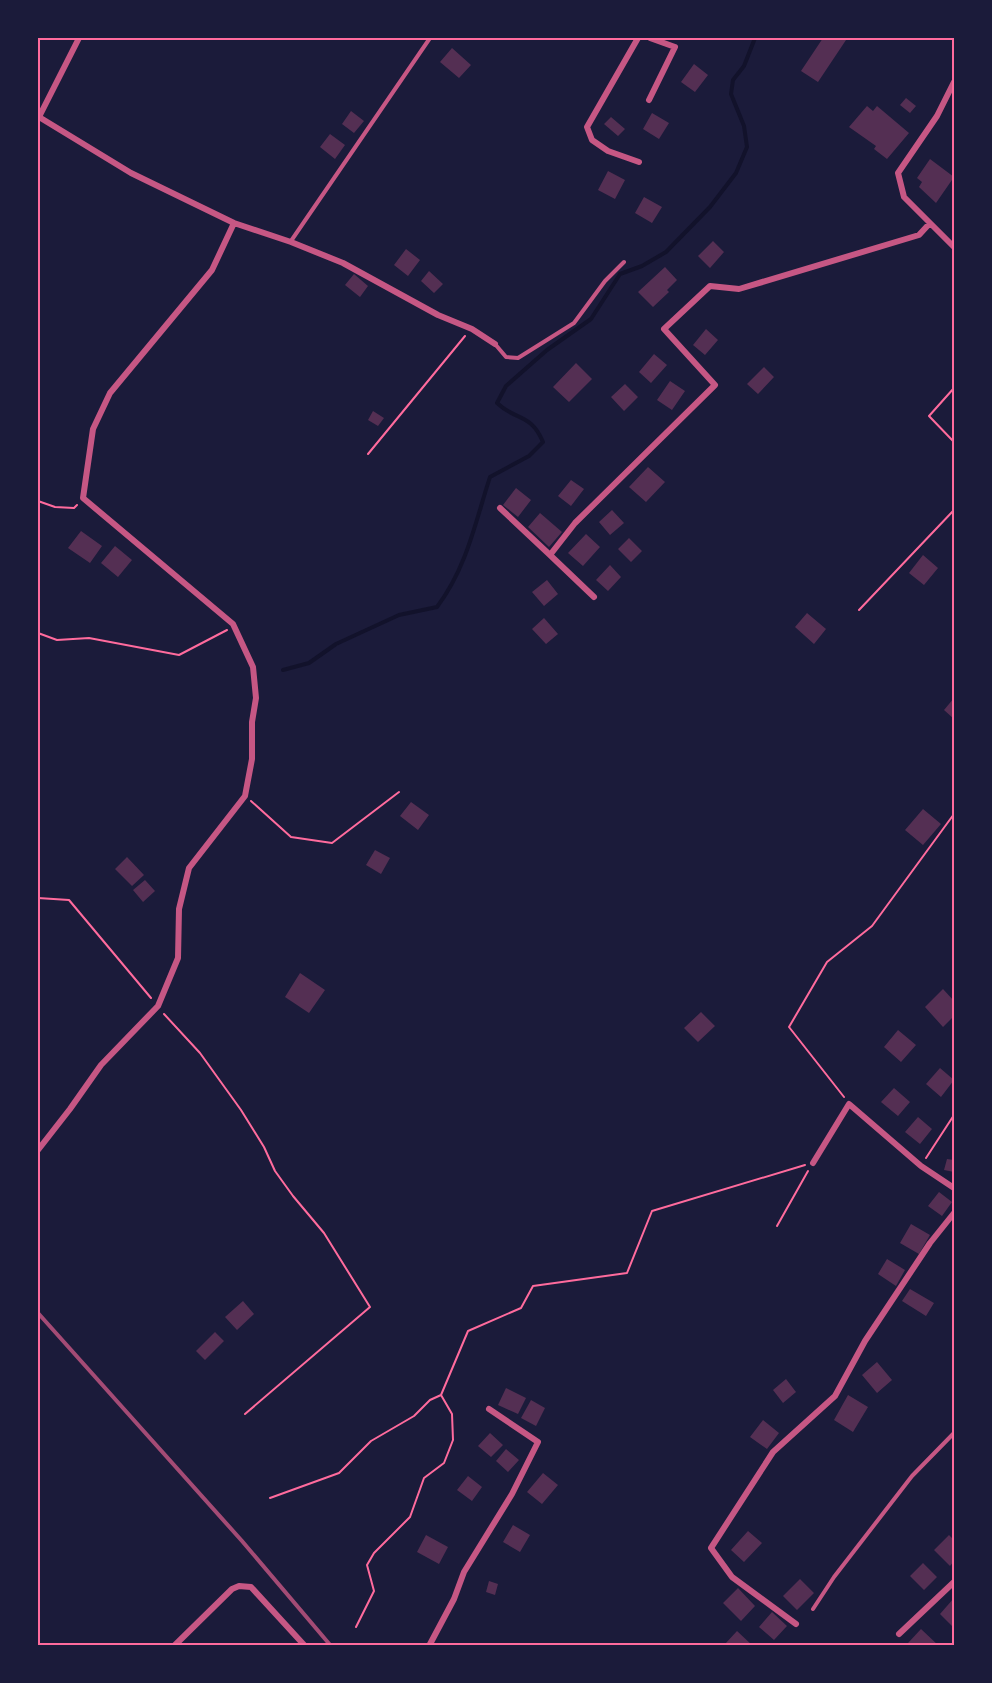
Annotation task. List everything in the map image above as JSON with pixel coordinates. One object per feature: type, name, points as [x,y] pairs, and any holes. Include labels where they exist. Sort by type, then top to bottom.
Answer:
[{"type":"street","points":[[79,38],[39,117],[131,173],[234,223],[291,242],[343,263],[438,315],[472,329],[495,344]]},
{"type":"street","points":[[638,38],[588,126],[592,140],[608,151],[639,162]]},
{"type":"street","points":[[649,100],[675,46],[650,38]]},
{"type":"street","points":[[954,82],[937,116],[898,173],[904,197],[954,247]]},
{"type":"street","points":[[38,1150],[101,1065],[158,1005],[178,958],[179,909],[189,868],[245,796],[252,759],[252,722],[256,698],[253,667],[233,624],[83,498],[93,429],[110,393],[212,270],[234,223]]},
{"type":"street","points":[[550,555],[575,523],[715,385],[664,329],[710,286],[739,289],[919,235],[930,223]]},
{"type":"street","points":[[500,508],[594,597]]},
{"type":"street","points":[[813,1163],[849,1104],[921,1166],[954,1188]]},
{"type":"street","points":[[796,1624],[732,1576],[711,1548],[773,1452],[835,1396],[865,1341],[930,1243],[954,1213]]},
{"type":"street","points":[[429,1646],[454,1599],[464,1572],[512,1494],[538,1442],[489,1409]]},
{"type":"street","points":[[899,1635],[954,1582]]},
{"type":"street","points":[[174,1646],[232,1589],[240,1586],[250,1587],[305,1646]]},
{"type":"lane","points":[[291,242],[430,38]]},
{"type":"lane","points":[[495,344],[506,357],[518,358],[534,349],[574,323],[605,281],[624,262]]},
{"type":"lane","points":[[813,1609],[834,1577],[912,1476],[954,1432]]},
{"type":"path","points":[[368,454],[472,329]]},
{"type":"path","points":[[954,388],[929,416],[954,442]]},
{"type":"path","points":[[38,501],[55,507],[74,508],[83,498]]},
{"type":"path","points":[[859,610],[954,510]]},
{"type":"path","points":[[38,633],[57,640],[89,638],[179,655],[224,632],[233,624]]},
{"type":"path","points":[[245,796],[291,837],[332,843],[399,792]]},
{"type":"path","points":[[849,1104],[789,1027],[827,963],[872,926],[954,814]]},
{"type":"path","points":[[38,898],[69,900],[158,1005],[166,1018],[200,1053],[241,1110],[264,1147],[275,1171],[324,1233],[370,1307],[245,1414]]},
{"type":"path","points":[[921,1166],[954,1115]]},
{"type":"path","points":[[777,1226],[813,1163]]},
{"type":"path","points":[[270,1498],[339,1473],[371,1441],[414,1416],[430,1400],[441,1395],[468,1331],[521,1308],[533,1287],[627,1274],[652,1211],[813,1163]]},
{"type":"path","points":[[356,1626],[374,1591],[367,1565],[374,1553],[410,1517],[424,1478],[444,1463],[453,1440],[452,1414],[441,1395]]},
{"type":"building","points":[[823,38],[846,40],[818,82],[801,71]]},
{"type":"building","points":[[452,48],[471,65],[459,78],[440,62]]},
{"type":"building","points":[[694,64],[708,75],[695,92],[681,82]]},
{"type":"building","points":[[906,98],[916,106],[910,113],[900,105]]},
{"type":"building","points":[[867,106],[873,111],[877,106],[909,133],[887,159],[874,149],[876,146],[849,127]]},
{"type":"building","points":[[351,111],[364,121],[354,133],[342,124]]},
{"type":"building","points":[[652,113],[669,123],[659,139],[643,129]]},
{"type":"building","points":[[611,117],[625,129],[618,136],[604,124]]},
{"type":"building","points":[[330,134],[345,145],[335,159],[320,147]]},
{"type":"building","points":[[930,159],[954,177],[936,203],[919,187],[922,182],[917,178]]},
{"type":"building","points":[[608,171],[625,180],[615,199],[598,190]]},
{"type":"building","points":[[644,197],[662,207],[652,223],[635,213]]},
{"type":"building","points":[[713,241],[724,252],[710,268],[698,256]]},
{"type":"building","points":[[406,249],[420,260],[408,276],[394,265]]},
{"type":"building","points":[[665,267],[677,280],[667,290],[669,292],[653,307],[638,292]]},
{"type":"building","points":[[429,271],[443,284],[434,293],[421,281]]},
{"type":"building","points":[[354,274],[368,286],[360,297],[345,285]]},
{"type":"building","points":[[706,329],[718,340],[705,355],[693,345]]},
{"type":"building","points":[[654,354],[667,365],[651,383],[639,372]]},
{"type":"building","points":[[576,363],[592,379],[569,402],[553,387]]},
{"type":"building","points":[[764,367],[774,377],[758,394],[747,384]]},
{"type":"building","points":[[670,381],[685,391],[672,410],[657,400]]},
{"type":"building","points":[[625,384],[638,397],[624,411],[611,397]]},
{"type":"building","points":[[373,411],[384,418],[378,426],[368,420]]},
{"type":"building","points":[[648,467],[665,482],[646,502],[629,487]]},
{"type":"building","points":[[571,480],[584,489],[571,506],[558,496]]},
{"type":"building","points":[[516,488],[531,500],[518,517],[503,505]]},
{"type":"building","points":[[612,510],[624,523],[610,535],[599,522]]},
{"type":"building","points":[[540,513],[562,532],[549,547],[528,527]]},
{"type":"building","points":[[81,531],[102,546],[90,563],[68,548]]},
{"type":"building","points":[[586,534],[600,547],[583,566],[568,553]]},
{"type":"building","points":[[629,538],[642,551],[631,562],[618,549]]},
{"type":"building","points":[[115,546],[132,560],[118,577],[101,563]]},
{"type":"building","points":[[923,555],[938,568],[924,585],[909,573]]},
{"type":"building","points":[[610,565],[621,577],[608,591],[596,580]]},
{"type":"building","points":[[547,580],[558,594],[544,606],[532,592]]},
{"type":"building","points":[[807,613],[826,629],[814,644],[795,627]]},
{"type":"building","points":[[544,618],[558,634],[546,644],[532,629]]},
{"type":"building","points":[[954,698],[954,719],[944,710]]},
{"type":"building","points":[[411,802],[429,815],[418,830],[400,816]]},
{"type":"building","points":[[923,809],[941,824],[923,845],[905,830]]},
{"type":"building","points":[[375,850],[390,858],[381,874],[366,865]]},
{"type":"building","points":[[127,857],[144,875],[132,886],[115,869]]},
{"type":"building","points":[[145,880],[155,891],[143,902],[133,890]]},
{"type":"building","points":[[300,973],[325,990],[309,1013],[285,997]]},
{"type":"building","points":[[943,989],[954,1001],[954,1016],[943,1027],[925,1007]]},
{"type":"building","points":[[701,1012],[715,1026],[698,1042],[684,1028]]},
{"type":"building","points":[[898,1030],[916,1045],[901,1062],[884,1047]]},
{"type":"building","points":[[940,1068],[954,1080],[941,1097],[926,1084]]},
{"type":"building","points":[[894,1088],[910,1102],[898,1116],[881,1102]]},
{"type":"building","points":[[918,1117],[932,1129],[920,1144],[905,1132]]},
{"type":"building","points":[[947,1159],[954,1160],[954,1172],[944,1170]]},
{"type":"building","points":[[939,1192],[952,1202],[942,1216],[928,1206]]},
{"type":"building","points":[[911,1224],[930,1235],[919,1254],[900,1243]]},
{"type":"building","points":[[887,1259],[905,1270],[896,1286],[878,1274]]},
{"type":"building","points":[[910,1289],[934,1303],[926,1316],[902,1301]]},
{"type":"building","points":[[243,1301],[254,1314],[237,1330],[225,1317]]},
{"type":"building","points":[[215,1332],[224,1341],[205,1360],[196,1351]]},
{"type":"building","points":[[877,1362],[892,1380],[877,1393],[862,1375]]},
{"type":"building","points":[[786,1379],[796,1392],[783,1403],[773,1390]]},
{"type":"building","points":[[506,1388],[526,1398],[518,1414],[498,1405]]},
{"type":"building","points":[[848,1395],[868,1407],[853,1432],[834,1420]]},
{"type":"building","points":[[531,1400],[545,1408],[536,1426],[521,1418]]},
{"type":"building","points":[[763,1420],[779,1433],[767,1449],[750,1437]]},
{"type":"building","points":[[490,1433],[503,1445],[491,1457],[478,1446]]},
{"type":"building","points":[[506,1449],[519,1460],[508,1472],[496,1461]]},
{"type":"building","points":[[543,1473],[558,1485],[542,1504],[527,1492]]},
{"type":"building","points":[[468,1476],[482,1487],[472,1501],[457,1490]]},
{"type":"building","points":[[513,1525],[530,1535],[520,1552],[503,1542]]},
{"type":"building","points":[[748,1531],[762,1543],[744,1562],[731,1550]]},
{"type":"building","points":[[426,1535],[448,1547],[439,1564],[417,1552]]},
{"type":"building","points":[[949,1535],[954,1540],[954,1561],[950,1566],[934,1550]]},
{"type":"building","points":[[923,1563],[937,1577],[924,1590],[910,1576]]},
{"type":"building","points":[[800,1579],[814,1593],[797,1610],[783,1596]]},
{"type":"building","points":[[489,1581],[498,1584],[495,1595],[486,1592]]},
{"type":"building","points":[[738,1588],[755,1606],[741,1621],[723,1603]]},
{"type":"building","points":[[954,1598],[954,1628],[940,1614]]},
{"type":"building","points":[[772,1612],[787,1626],[774,1640],[759,1627]]},
{"type":"building","points":[[921,1629],[939,1646],[911,1646],[908,1643]]},
{"type":"building","points":[[737,1631],[753,1646],[725,1644]]},
{"type":"waterway","points":[[283,670],[309,663],[336,644],[399,615],[437,607],[463,560],[490,477],[529,456],[543,442],[533,426],[497,403],[506,386],[547,350],[591,319],[620,274],[642,266],[666,252],[710,207],[736,173],[747,147],[744,126],[731,94],[733,80],[744,66],[755,38]]},
{"type":"railway","points":[[38,1313],[242,1541],[331,1646]]}]
